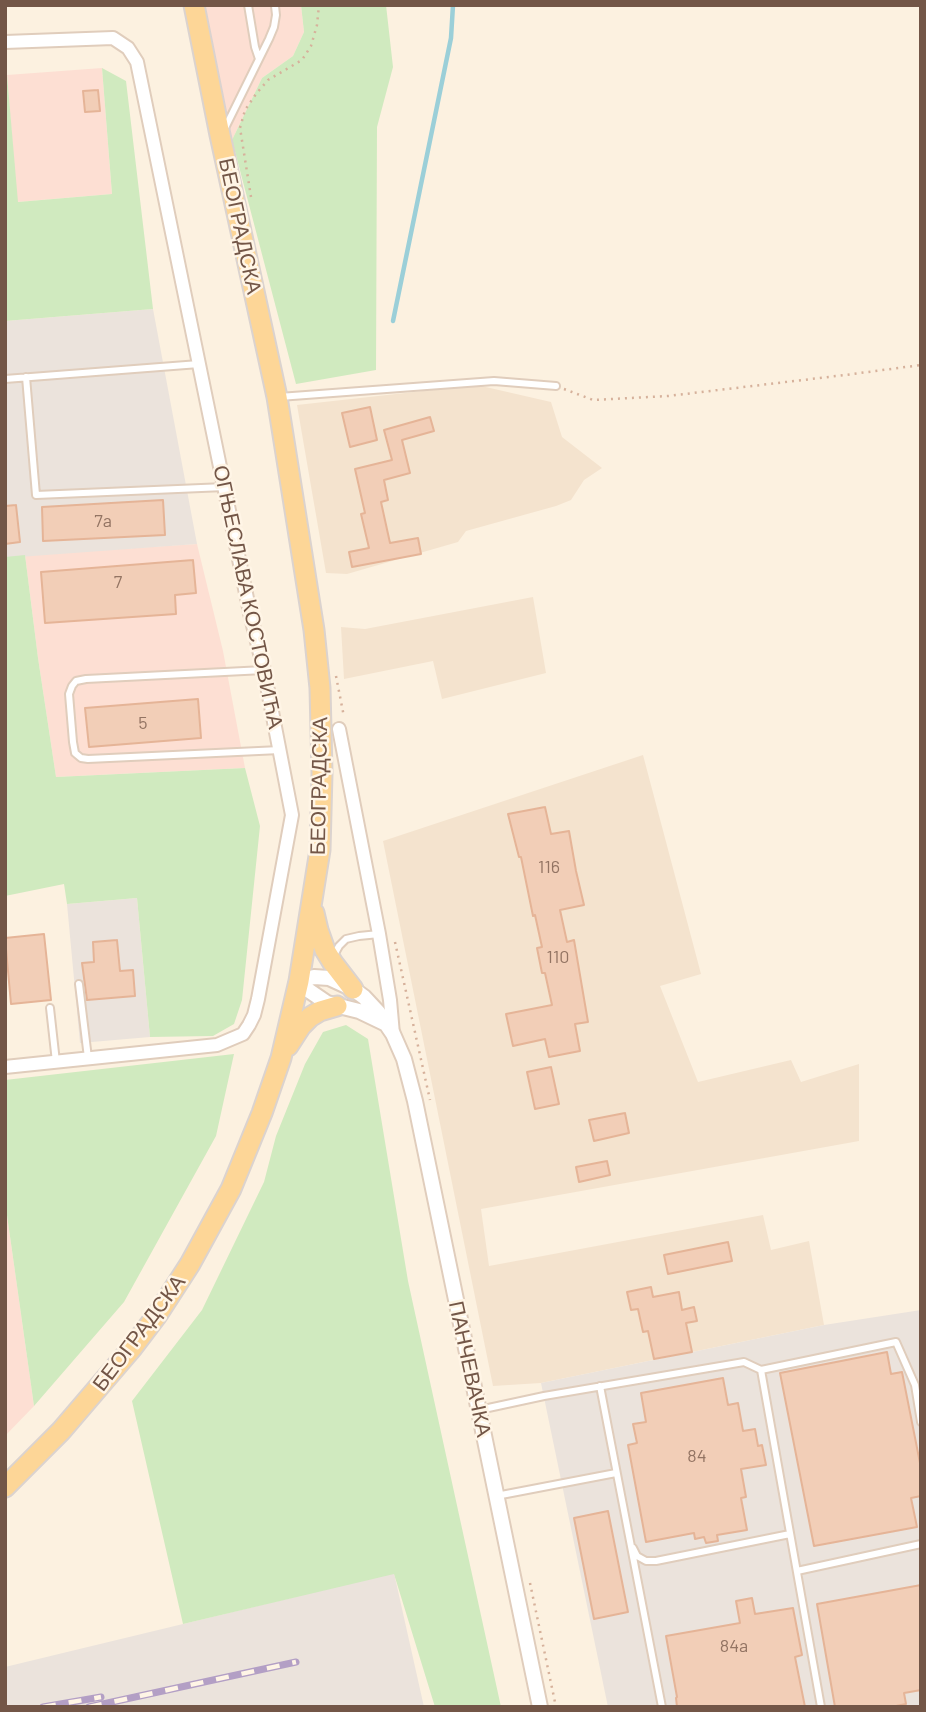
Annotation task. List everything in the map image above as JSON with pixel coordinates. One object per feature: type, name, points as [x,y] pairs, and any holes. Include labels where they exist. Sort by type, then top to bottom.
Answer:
[{"type":"main road","name":"БЕОГРАДСКА","points":[[5,1487],[88,1402],[132,1348],[180,1280],[231,1189],[281,1059],[299,981],[320,850],[320,688],[314,630],[277,397],[194,5]]},
{"type":"main road","points":[[312,903],[325,950],[353,989]]},
{"type":"main road","points":[[281,1059],[296,1033],[310,1017],[337,1006]]},
{"type":"street","name":"ОГЊЕСЛАВА КОСТОВИЋА","points":[[5,42],[113,38],[128,48],[137,62],[292,816],[258,999],[243,1034],[217,1045],[5,1067]]},
{"type":"street","name":"ПАНЧЕВАЧКА","points":[[342,727],[390,1000],[389,1029],[404,1059],[415,1101],[540,1707]]},
{"type":"street","points":[[299,981],[314,977],[329,978],[353,989],[371,1004],[389,1029]]},
{"type":"street","points":[[299,981],[320,999],[359,1011],[389,1029]]},
{"type":"lane","points":[[248,5],[259,60]]},
{"type":"lane","points":[[220,135],[274,27],[275,6]]},
{"type":"lane","points":[[5,379],[199,364]]},
{"type":"lane","points":[[26,377],[36,495],[225,487]]},
{"type":"lane","points":[[277,397],[494,381],[556,386]]},
{"type":"lane","points":[[264,670],[76,681],[69,694],[75,753],[88,759],[280,750]]},
{"type":"lane","points":[[333,963],[335,953],[346,939],[379,934]]},
{"type":"lane","points":[[79,984],[88,1058]]},
{"type":"lane","points":[[50,1009],[56,1062]]},
{"type":"lane","points":[[479,1410],[744,1362],[761,1370],[896,1342],[915,1385],[921,1422]]},
{"type":"lane","points":[[761,1370],[821,1707]]},
{"type":"lane","points":[[600,1386],[662,1707]]},
{"type":"lane","points":[[496,1496],[616,1473]]},
{"type":"lane","points":[[630,1544],[637,1556],[646,1561],[656,1561],[790,1534]]},
{"type":"lane","points":[[796,1571],[921,1544]]},
{"type":"path","points":[[253,207],[240,128],[245,110],[268,80],[302,60],[311,47],[319,5]]},
{"type":"path","points":[[556,386],[593,400],[668,396],[921,365]]},
{"type":"path","points":[[336,676],[342,727]]},
{"type":"path","points":[[393,935],[432,1109]]},
{"type":"path","points":[[527,1573],[556,1707]]},
{"type":"shaded area","points":[[205,5],[301,5],[304,32],[293,56],[262,78],[232,140]]},
{"type":"shaded area","points":[[102,68],[112,194],[17,202],[7,75]]},
{"type":"shaded area","points":[[153,309],[197,544],[5,558],[5,321]]},
{"type":"shaded area","points":[[477,385],[551,402],[562,437],[602,468],[584,480],[571,500],[556,506],[466,531],[458,542],[347,574],[326,573],[297,405]]},
{"type":"shaded area","points":[[197,544],[223,651],[245,768],[56,777],[25,555]]},
{"type":"shaded area","points":[[533,597],[546,673],[442,699],[433,661],[344,679],[341,627],[365,629]]},
{"type":"shaded area","points":[[643,755],[701,974],[660,986],[698,1082],[791,1060],[801,1082],[859,1064],[859,1141],[481,1209],[489,1266],[763,1215],[771,1250],[809,1241],[824,1325],[541,1383],[493,1386],[383,841]]},
{"type":"shaded area","points":[[137,898],[150,1037],[80,1043],[67,904]]},
{"type":"shaded area","points":[[5,1201],[34,1406],[5,1436]]},
{"type":"shaded area","points":[[921,1310],[921,1707],[608,1707],[541,1383],[824,1325]]},
{"type":"shaded area","points":[[394,1573],[424,1707],[5,1707],[5,1667]]},
{"type":"green space","points":[[301,5],[386,5],[393,67],[377,127],[376,370],[296,384],[232,140],[262,78],[293,56],[304,32]]},
{"type":"green space","points":[[102,68],[126,81],[153,309],[5,321],[5,72],[18,202],[112,194]]},
{"type":"green space","points":[[25,555],[56,777],[245,768],[260,826],[242,1000],[234,1024],[213,1036],[150,1037],[137,898],[67,904],[64,884],[5,896],[5,557]]},
{"type":"green space","points":[[346,1025],[368,1039],[408,1281],[501,1707],[435,1707],[394,1574],[183,1624],[132,1401],[202,1310],[264,1182],[276,1136],[305,1064],[323,1032]]},
{"type":"green space","points":[[234,1054],[216,1136],[124,1302],[34,1406],[5,1201],[5,1080]]},
{"type":"building","points":[[98,90],[100,111],[85,112],[83,91]]},
{"type":"building","points":[[370,407],[377,440],[350,447],[342,413]]},
{"type":"building","points":[[430,417],[434,431],[402,440],[410,473],[384,480],[388,500],[381,502],[390,543],[418,538],[421,554],[352,567],[349,552],[369,548],[361,514],[365,513],[355,469],[392,460],[384,430]]},
{"type":"building","points":[[163,500],[165,535],[43,541],[42,507]]},
{"type":"building","points":[[16,505],[20,542],[5,544],[5,506]]},
{"type":"building","points":[[193,560],[196,593],[175,595],[176,614],[45,623],[41,572]]},
{"type":"building","points":[[198,699],[201,738],[89,747],[85,708]]},
{"type":"building","points":[[545,807],[551,834],[569,831],[584,905],[560,910],[567,942],[574,940],[588,1022],[575,1024],[580,1051],[549,1057],[545,1039],[513,1046],[506,1014],[552,1005],[537,948],[542,947],[535,915],[533,916],[521,857],[508,814]]},
{"type":"building","points":[[44,934],[51,1000],[11,1004],[5,938]]},
{"type":"building","points":[[117,940],[120,971],[133,970],[135,996],[87,1000],[82,963],[94,962],[93,942]]},
{"type":"building","points":[[551,1067],[559,1104],[535,1109],[527,1072]]},
{"type":"building","points":[[625,1113],[629,1133],[594,1141],[589,1120]]},
{"type":"building","points":[[607,1161],[610,1175],[579,1182],[576,1167]]},
{"type":"building","points":[[728,1242],[732,1261],[668,1274],[664,1255]]},
{"type":"building","points":[[651,1287],[653,1297],[679,1292],[682,1310],[694,1307],[697,1321],[686,1323],[692,1352],[654,1359],[648,1331],[643,1332],[638,1309],[631,1310],[627,1292]]},
{"type":"building","points":[[887,1352],[891,1374],[902,1372],[921,1468],[921,1496],[911,1498],[917,1527],[814,1546],[780,1373]]},
{"type":"building","points":[[723,1378],[728,1405],[738,1403],[743,1431],[755,1429],[766,1465],[741,1469],[746,1497],[741,1498],[747,1530],[717,1535],[718,1541],[706,1543],[704,1537],[695,1539],[694,1533],[646,1542],[628,1445],[637,1443],[633,1424],[646,1422],[641,1393]]},
{"type":"building","points":[[608,1511],[628,1612],[594,1619],[574,1518]]},
{"type":"building","points":[[921,1585],[921,1690],[904,1693],[906,1704],[891,1707],[835,1707],[817,1604]]},
{"type":"building","points":[[752,1598],[755,1614],[793,1608],[802,1655],[795,1657],[805,1707],[677,1707],[666,1636],[740,1623],[736,1601]]},
{"type":"waterway","points":[[393,321],[451,38],[453,5]]},
{"type":"railway","points":[[89,1707],[296,1662]]},
{"type":"railway","points":[[43,1707],[101,1697]]}]
